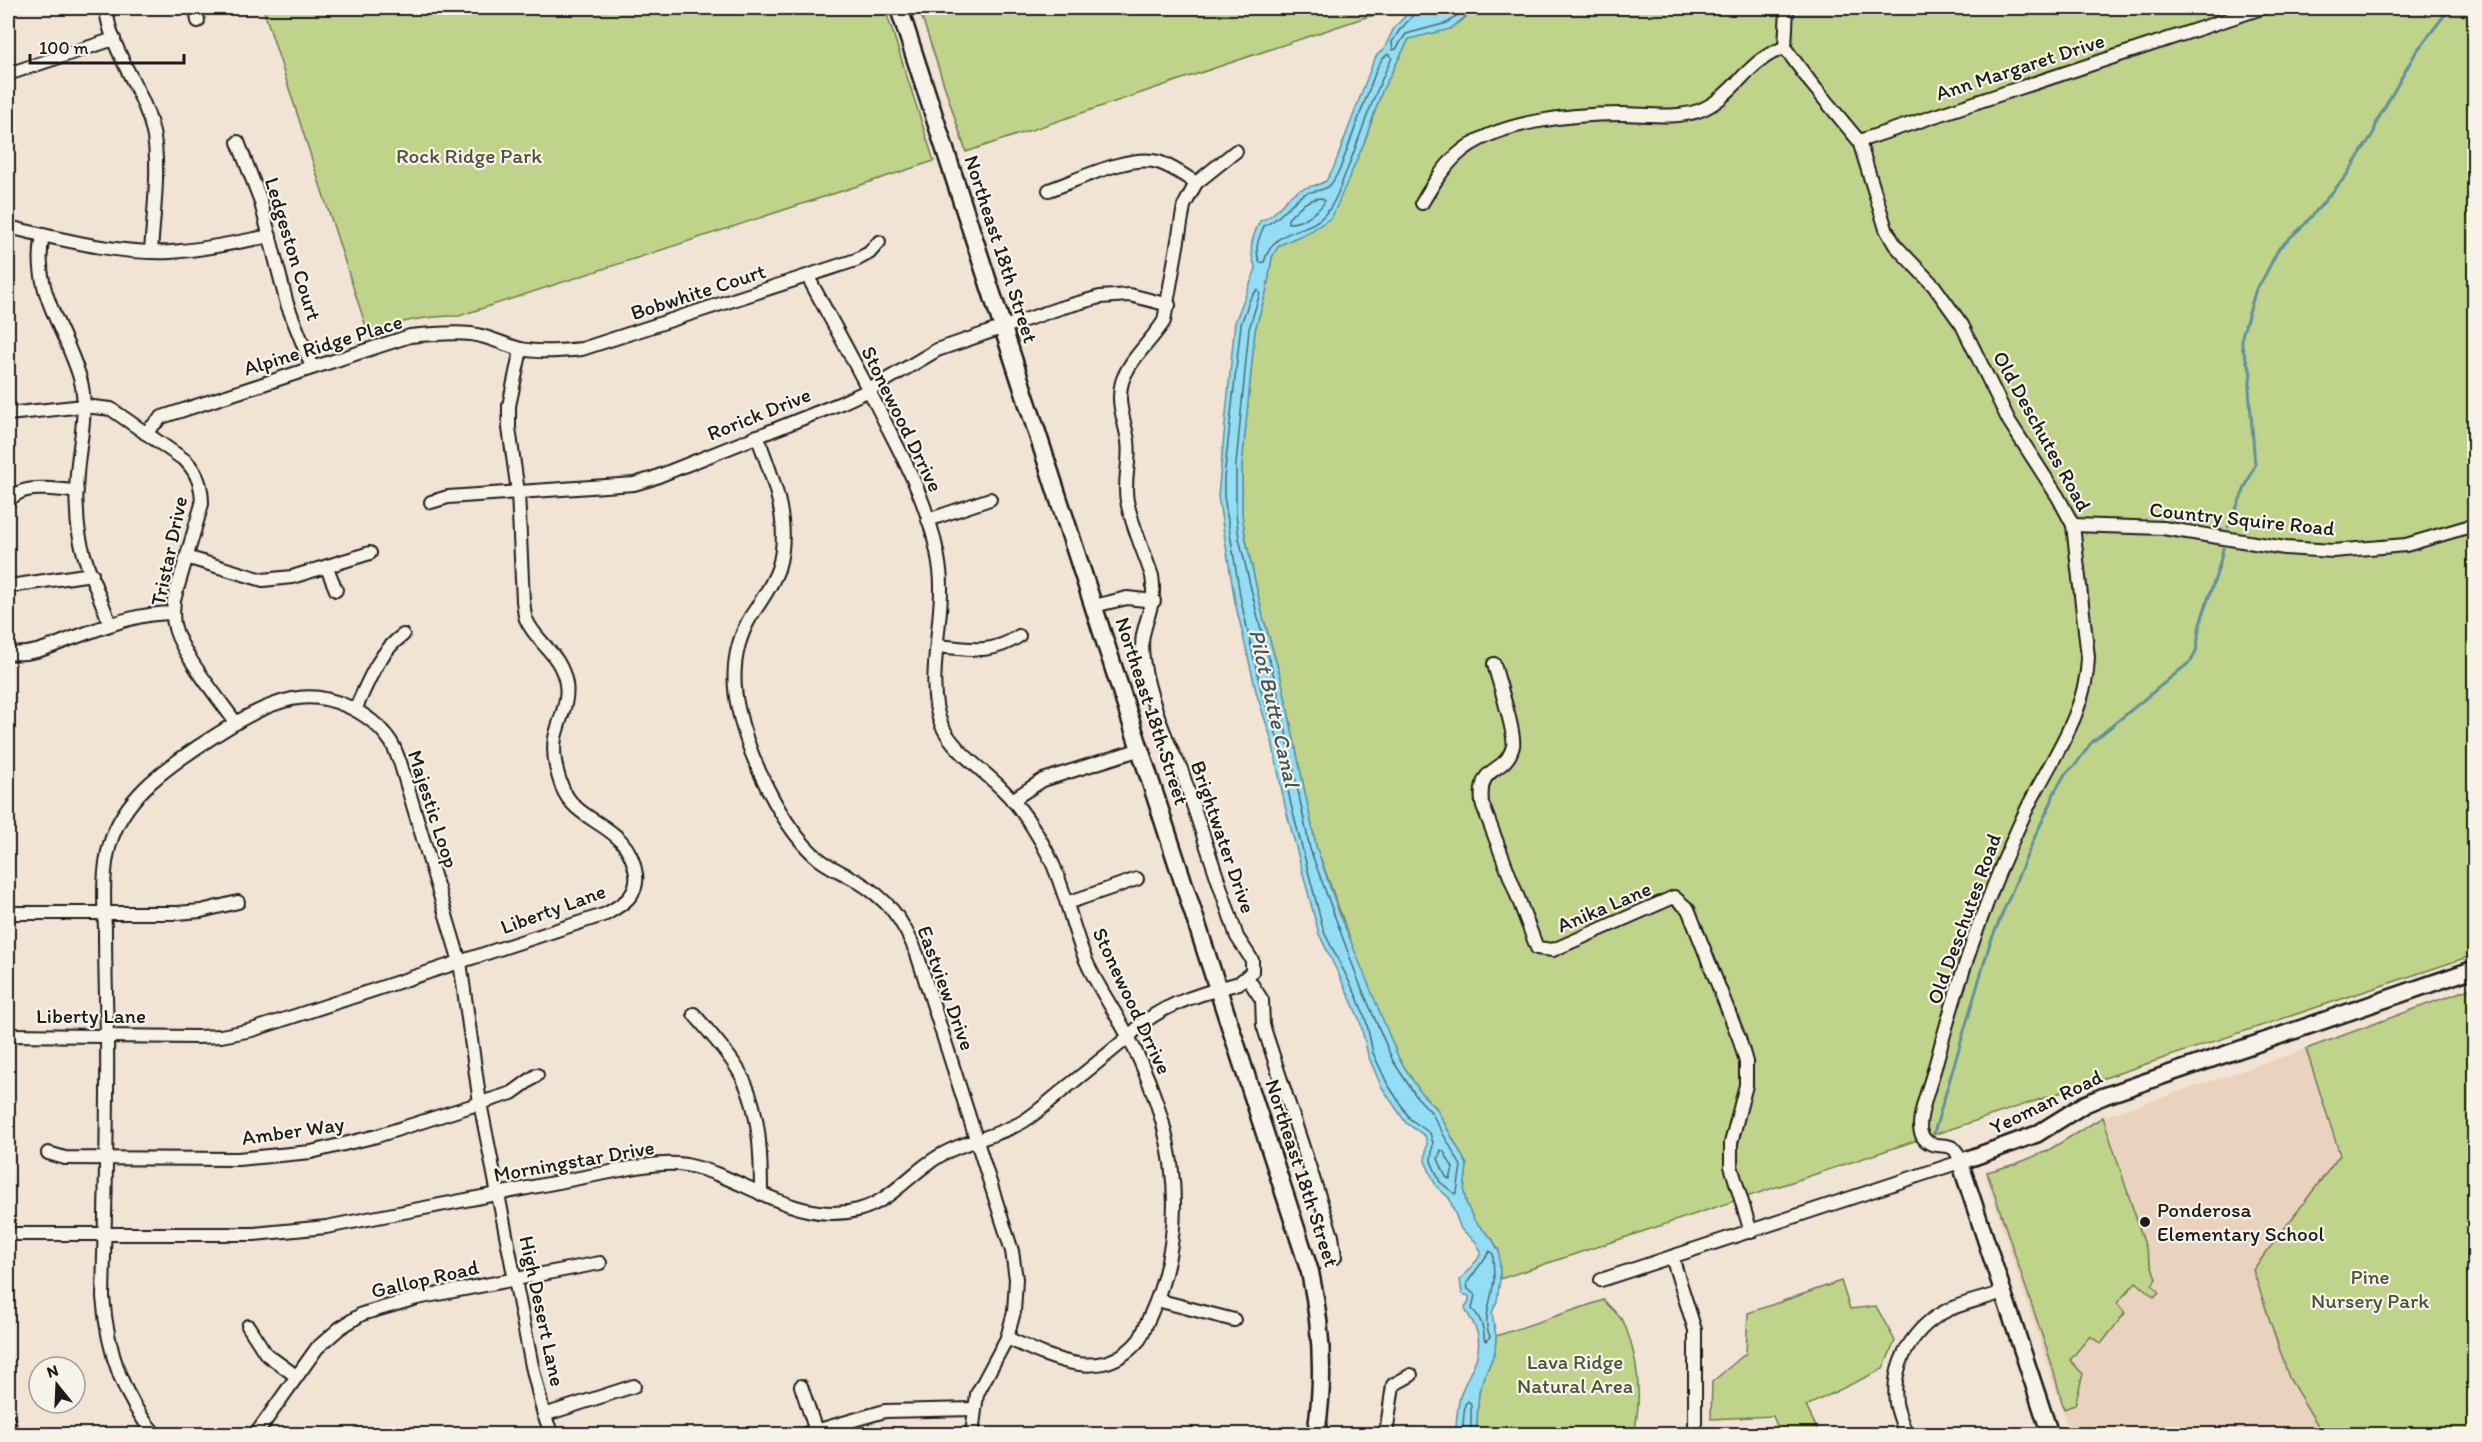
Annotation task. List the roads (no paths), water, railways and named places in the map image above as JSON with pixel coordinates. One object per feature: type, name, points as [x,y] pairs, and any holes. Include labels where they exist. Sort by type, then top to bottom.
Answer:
[{"type":"main road","name":"Northeast 18th Street","points":[[899,8],[1310,1272],[1322,1339],[1322,1385],[1316,1434]]},
{"type":"street","points":[[106,8],[114,39],[145,107],[155,141],[151,252]]},
{"type":"street","points":[[196,8],[198,21]]},
{"type":"street","points":[[1422,203],[1435,180],[1457,154],[1486,135],[1559,118],[1695,112],[1714,103],[1763,57],[1775,50],[1785,48],[1787,8]]},
{"type":"street","name":"Ann Margaret Drive","points":[[1859,141],[2262,8]]},
{"type":"street","points":[[8,74],[114,39]]},
{"type":"street","name":"Old Deschutes Road","points":[[1785,48],[1859,141],[1886,229],[1895,245],[1934,286],[1962,325],[2009,421],[2058,497],[2073,525],[2088,657],[2085,690],[2079,709],[2032,798],[1993,888],[1948,1019],[1919,1125],[1926,1141],[1938,1147],[1951,1147],[1956,1150],[1960,1162]]},
{"type":"street","name":"Ledgeston Court","points":[[238,142],[260,199],[287,304],[312,367]]},
{"type":"street","name":"Brightwater Drive","points":[[1236,151],[1196,183],[1184,206],[1169,305],[1164,321],[1156,335],[1129,367],[1122,383],[1120,410],[1130,456],[1126,482],[1127,501],[1152,576],[1154,601],[1143,635],[1145,670],[1237,937],[1252,960],[1252,972],[1247,977],[1262,1000],[1263,1025],[1332,1236],[1335,1257]]},
{"type":"street","points":[[1049,190],[1118,166],[1140,161],[1159,162],[1196,183]]},
{"type":"street","points":[[8,227],[112,249],[151,252],[173,252],[270,236]]},
{"type":"street","points":[[43,235],[39,262],[43,289],[76,368],[83,392],[84,406],[77,491],[80,533],[110,624]]},
{"type":"street","name":"Bobwhite Court","points":[[521,349],[551,352],[582,350],[856,260],[869,253],[879,242]]},
{"type":"street","name":"Stonewood Drrive","points":[[808,277],[907,465],[928,520],[940,570],[938,646],[933,686],[942,725],[954,744],[1012,800],[1049,856],[1087,962],[1128,1037],[1154,1094],[1172,1156],[1175,1185],[1172,1243],[1157,1300],[1139,1339],[1122,1354],[1101,1364],[1077,1365],[1055,1360],[1006,1338]]},
{"type":"street","name":"Rorick Drive","points":[[431,502],[448,497],[633,484],[651,479],[869,390],[937,350],[1100,297],[1130,295],[1169,305]]},
{"type":"street","name":"Alpine Ridge Place","points":[[145,433],[162,417],[410,336],[439,333],[470,334],[492,338],[521,349]]},
{"type":"street","name":"Liberty Lane","points":[[8,1035],[221,1036],[252,1030],[606,914],[622,905],[633,893],[637,878],[629,849],[618,837],[573,804],[564,790],[557,771],[554,755],[555,737],[566,702],[566,686],[556,658],[535,634],[526,618],[518,492],[509,428],[509,406],[521,349]]},
{"type":"street","name":"Tristar Drive","points":[[8,414],[84,406],[111,410],[186,461],[199,480],[202,504],[172,613],[181,645],[236,723]]},
{"type":"street","name":"Eastview Drive","points":[[757,436],[777,493],[782,519],[783,542],[778,569],[766,595],[746,627],[738,646],[734,666],[736,699],[750,748],[762,777],[798,836],[819,859],[879,895],[894,910],[907,931],[918,954],[1012,1251],[1016,1279],[1014,1312],[1006,1338],[977,1394],[972,1434]]},
{"type":"street","points":[[8,502],[12,496],[22,490],[77,491]]},
{"type":"street","points":[[928,520],[990,499]]},
{"type":"street","name":"Country Squire Road","points":[[2073,525],[2163,528],[2285,548],[2333,551],[2406,545],[2475,525]]},
{"type":"street","points":[[186,557],[262,579],[291,577],[327,568],[370,553]]},
{"type":"street","points":[[327,568],[336,590]]},
{"type":"street","points":[[8,584],[17,585],[92,574]]},
{"type":"street","points":[[1094,606],[1127,598],[1154,601]]},
{"type":"street","points":[[8,654],[37,652],[110,624],[153,613],[172,613]]},
{"type":"street","points":[[355,710],[381,656],[403,635]]},
{"type":"street","points":[[938,646],[980,650],[996,649],[1019,636]]},
{"type":"street","name":"Anika Lane","points":[[1494,664],[1514,744],[1506,761],[1485,776],[1480,786],[1482,803],[1537,948],[1552,950],[1674,897],[1688,909],[1739,1038],[1746,1062],[1746,1085],[1731,1143],[1731,1166],[1751,1232]]},
{"type":"street","name":"Majestic Loop","points":[[154,1434],[133,1404],[118,1374],[105,1325],[103,1297],[107,1036],[105,873],[110,845],[118,820],[134,797],[192,750],[236,723],[294,698],[337,702],[355,710],[374,724],[391,742],[400,762],[460,962],[480,1103],[498,1193]]},
{"type":"street","points":[[1012,800],[1043,780],[1141,749]]},
{"type":"street","points":[[1067,903],[1137,879]]},
{"type":"street","points":[[8,913],[177,913],[201,911],[238,902]]},
{"type":"street","name":"Yeoman Road","points":[[1601,1280],[1960,1162],[2037,1134],[2085,1104],[2104,1096],[2475,969]]},
{"type":"street","points":[[1219,989],[1239,983],[1247,977]]},
{"type":"street","name":"Morningstar Drive","points":[[8,1234],[288,1232],[631,1167],[661,1164],[684,1165],[706,1171],[761,1194],[820,1214],[838,1214],[859,1210],[878,1203],[895,1192],[933,1160],[952,1149],[1024,1121],[1146,1020],[1168,1007],[1219,989]]},
{"type":"street","points":[[694,1014],[738,1069],[748,1091],[756,1120],[761,1160],[761,1194]]},
{"type":"street","name":"Amber Way","points":[[48,1153],[65,1158],[238,1159],[311,1152],[377,1136],[512,1093],[537,1075]]},
{"type":"street","points":[[1960,1162],[2050,1434]]},
{"type":"street","name":"High Desert Lane","points":[[498,1193],[544,1415],[552,1434]]},
{"type":"street","points":[[1672,1257],[1695,1330],[1697,1346],[1695,1434]]},
{"type":"street","name":"Gallop Road","points":[[256,1434],[317,1348],[340,1328],[362,1314],[417,1298],[600,1263]]},
{"type":"street","points":[[1906,1434],[1896,1404],[1897,1376],[1904,1353],[1913,1338],[1921,1328],[1950,1309],[2003,1292]]},
{"type":"street","points":[[1157,1300],[1234,1320]]},
{"type":"street","points":[[248,1326],[266,1353],[296,1376]]},
{"type":"street","points":[[1386,1434],[1393,1386],[1411,1375]]},
{"type":"street","points":[[544,1415],[634,1386]]},
{"type":"street","points":[[801,1386],[811,1433],[885,1411],[974,1409]]},
{"type":"street","points":[[8,1420],[12,1434]]},
{"type":"water","name":"Pilot Butte Canal","points":[[1413,8],[1476,8],[1450,29],[1409,39],[1382,91],[1364,143],[1332,217],[1311,231],[1279,245],[1272,257],[1267,289],[1255,330],[1242,465],[1242,514],[1263,617],[1282,682],[1316,846],[1338,910],[1399,1059],[1421,1093],[1436,1108],[1467,1165],[1464,1191],[1466,1203],[1474,1220],[1492,1239],[1499,1251],[1500,1279],[1497,1301],[1492,1313],[1496,1336],[1495,1351],[1479,1391],[1476,1434],[1456,1434],[1460,1397],[1476,1360],[1479,1344],[1477,1332],[1465,1307],[1469,1296],[1462,1294],[1460,1280],[1478,1259],[1481,1252],[1476,1242],[1461,1229],[1449,1198],[1436,1186],[1425,1161],[1427,1143],[1425,1136],[1406,1123],[1381,1086],[1368,1055],[1360,1021],[1319,934],[1235,602],[1218,496],[1235,322],[1256,269],[1251,250],[1254,233],[1260,221],[1274,213],[1294,193],[1326,181],[1334,167],[1377,55],[1384,49],[1394,28]]},
{"type":"waterway","points":[[2228,527],[2255,465],[2249,389],[2251,373],[2242,347],[2242,336],[2256,289],[2279,248],[2305,224],[2346,176],[2374,132],[2377,121],[2416,52],[2450,8]]},
{"type":"waterway","points":[[1934,1133],[1990,943],[2054,793],[2065,774],[2076,764],[2091,743],[2194,657],[2199,629],[2223,548]]},
{"type":"place","name":"Ponderosa Elementary School","points":[[2145,1222]]},
{"type":"park label","name":"Rock Ridge Park","points":[[469,156]]},
{"type":"park label","name":"Pine Nursery Park","points":[[2370,1289]]},
{"type":"park label","name":"Lava Ridge Natural Area","points":[[1575,1374]]}]
